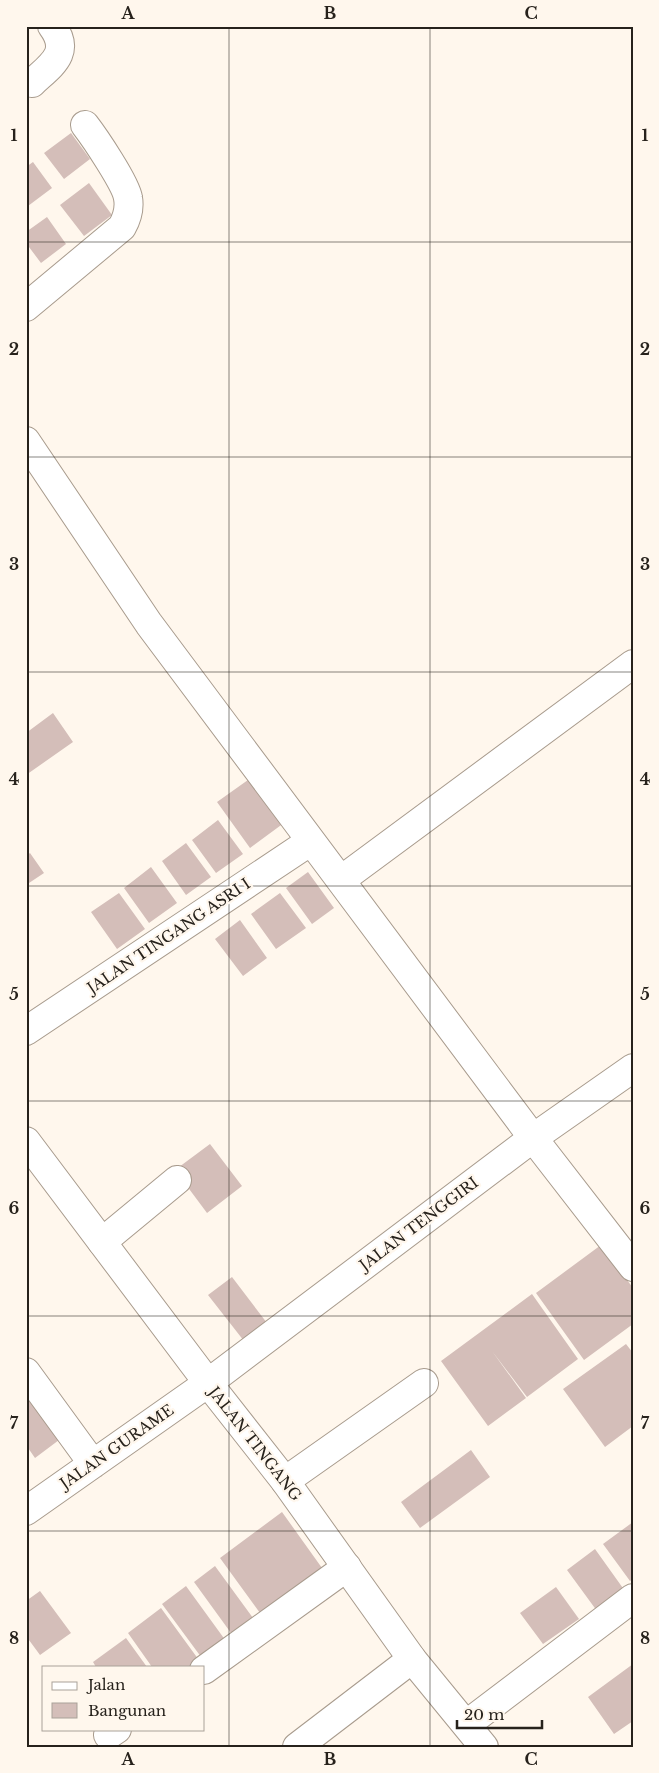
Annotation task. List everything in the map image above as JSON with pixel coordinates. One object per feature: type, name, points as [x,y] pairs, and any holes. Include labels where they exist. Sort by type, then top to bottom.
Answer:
[{"type":"street","points":[[32,83],[57,60],[62,46],[59,35],[52,26]]},
{"type":"street","points":[[26,307],[122,227],[128,215],[128,197],[96,140],[85,125]]},
{"type":"street","points":[[26,441],[149,624],[532,1138],[632,1264]]},
{"type":"street","points":[[341,880],[633,664]]},
{"type":"street","name":"JALAN TINGANG ASRI I","points":[[26,1031],[311,842]]},
{"type":"street","name":"JALAN TENGGIRI","points":[[208,1383],[532,1138],[633,1068]]},
{"type":"street","name":"JALAN TINGANG","points":[[26,1141],[285,1482],[412,1659],[484,1747]]},
{"type":"street","points":[[102,1242],[177,1180]]},
{"type":"street","points":[[26,1372],[93,1464]]},
{"type":"street","name":"JALAN GURAME","points":[[26,1512],[208,1383]]},
{"type":"street","points":[[285,1482],[424,1383]]},
{"type":"street","points":[[205,1669],[347,1567]]},
{"type":"street","points":[[467,1724],[633,1598]]},
{"type":"street","points":[[297,1747],[412,1659]]},
{"type":"building","points":[[71,133],[90,159],[64,179],[44,153]]},
{"type":"building","points":[[33,162],[52,188],[28,206],[26,204],[26,167]]},
{"type":"building","points":[[89,183],[112,215],[84,236],[60,205]]},
{"type":"building","points":[[47,217],[66,244],[41,263],[26,243],[26,232]]},
{"type":"building","points":[[53,713],[73,742],[26,775],[26,733]]},
{"type":"building","points":[[255,775],[288,820],[250,848],[217,802]]},
{"type":"building","points":[[218,820],[243,854],[216,873],[192,840]]},
{"type":"building","points":[[186,843],[211,877],[186,895],[162,861]]},
{"type":"building","points":[[30,853],[44,873],[26,885],[26,856]]},
{"type":"building","points":[[151,867],[177,903],[149,923],[124,888]]},
{"type":"building","points":[[308,872],[334,908],[312,924],[286,888]]},
{"type":"building","points":[[119,893],[145,929],[117,949],[91,912]]},
{"type":"building","points":[[280,893],[306,928],[276,949],[251,914]]},
{"type":"building","points":[[240,920],[267,958],[243,976],[215,939]]},
{"type":"building","points":[[210,1144],[242,1186],[207,1213],[175,1170]]},
{"type":"building","points":[[601,1245],[633,1288],[633,1324],[584,1360],[536,1293]]},
{"type":"building","points":[[232,1277],[267,1323],[244,1341],[208,1295]]},
{"type":"building","points":[[532,1294],[578,1359],[527,1397],[492,1351],[526,1398],[488,1426],[441,1361]]},
{"type":"building","points":[[626,1344],[633,1353],[633,1426],[605,1447],[563,1389]]},
{"type":"building","points":[[34,1396],[63,1437],[35,1458],[26,1445],[26,1402]]},
{"type":"building","points":[[471,1450],[490,1477],[420,1528],[401,1502]]},
{"type":"building","points":[[282,1512],[322,1568],[260,1613],[220,1558]]},
{"type":"building","points":[[633,1522],[633,1579],[630,1581],[603,1544]]},
{"type":"building","points":[[595,1549],[625,1591],[597,1611],[567,1570]]},
{"type":"building","points":[[215,1566],[253,1618],[231,1633],[194,1582]]},
{"type":"building","points":[[186,1586],[231,1648],[207,1665],[162,1604]]},
{"type":"building","points":[[556,1587],[579,1619],[543,1644],[520,1613]]},
{"type":"building","points":[[40,1591],[71,1633],[40,1655],[26,1636],[26,1601]]},
{"type":"building","points":[[161,1608],[203,1666],[151,1666],[128,1633]]},
{"type":"building","points":[[126,1638],[146,1666],[95,1666],[93,1662]]},
{"type":"building","points":[[633,1664],[633,1721],[614,1734],[588,1697]]}]
